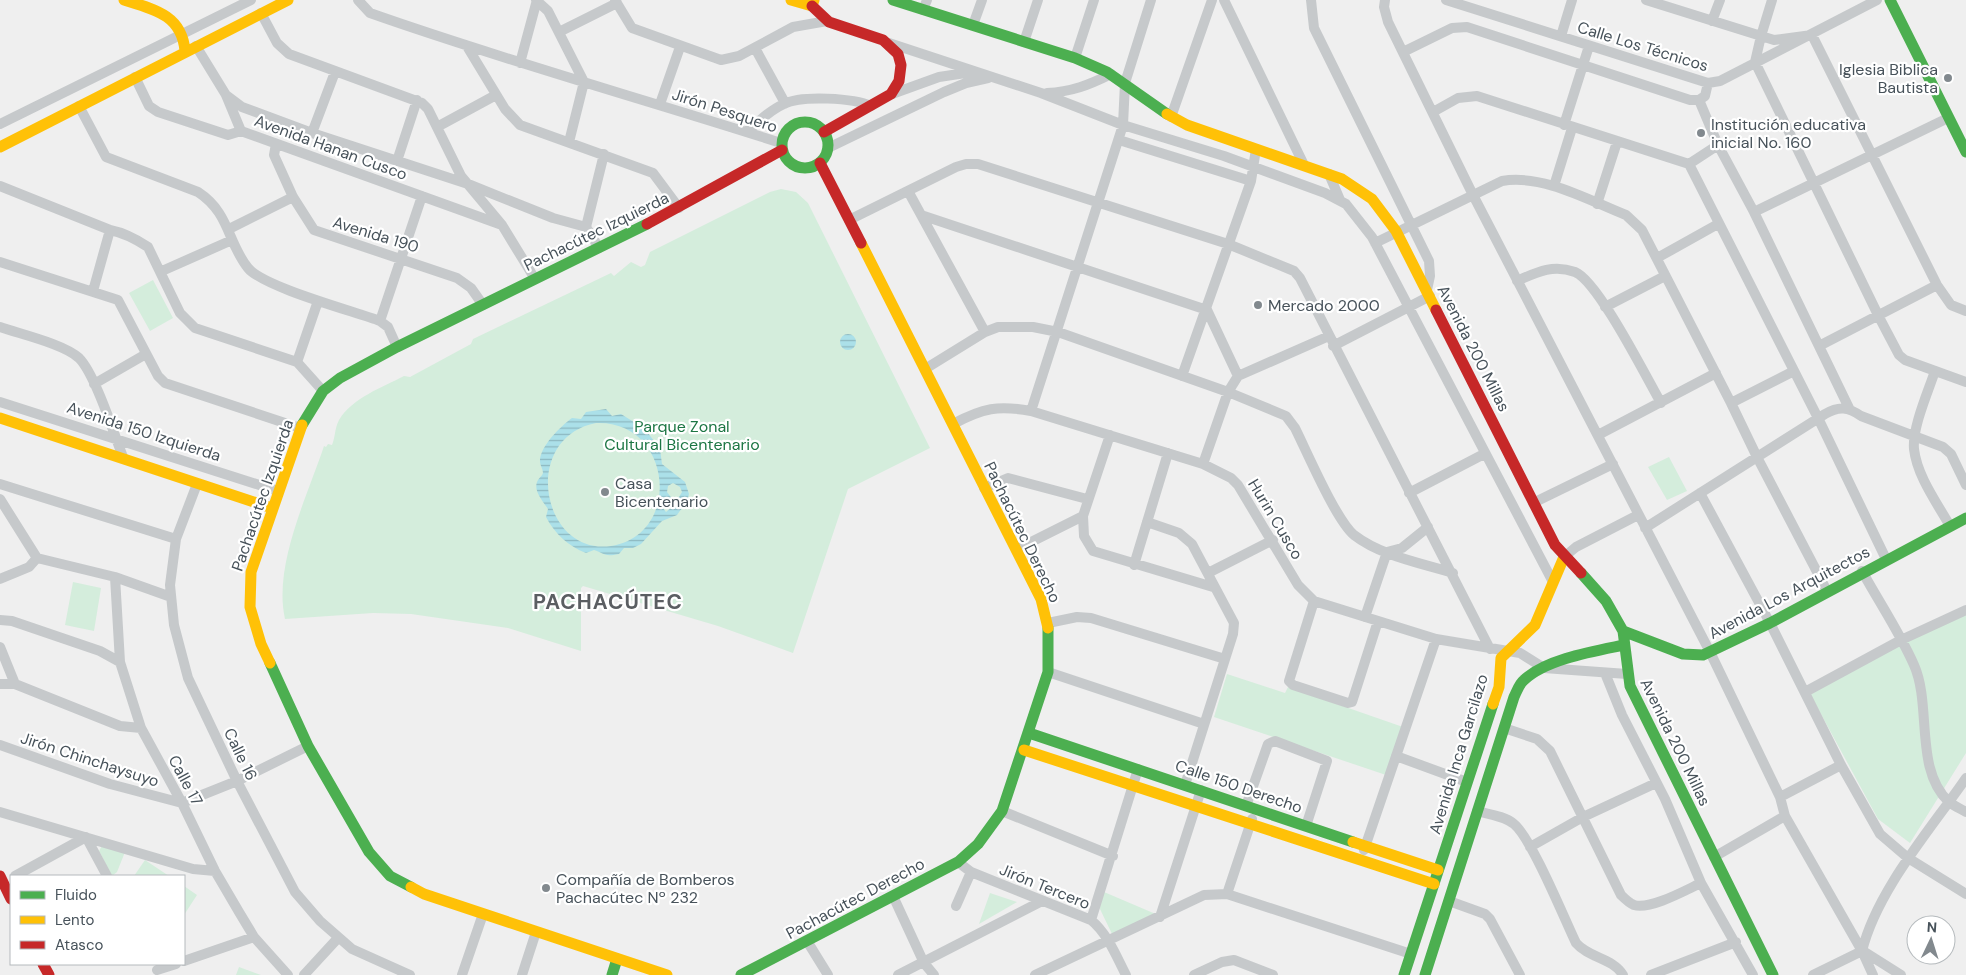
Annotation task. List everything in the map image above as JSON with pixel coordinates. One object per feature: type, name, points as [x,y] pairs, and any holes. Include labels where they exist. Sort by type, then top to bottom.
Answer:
[{"type":"street","points":[[124,0],[139,2],[172,19],[184,33],[185,51]]},
{"type":"street","points":[[0,124],[251,0]]},
{"type":"street","points":[[0,147],[288,0]]},
{"type":"street","name":"Jirón Pesquero","points":[[358,0],[370,13],[468,48],[660,104],[747,132],[782,147]]},
{"type":"street","points":[[520,63],[536,0],[548,11],[584,82],[569,142]]},
{"type":"street","points":[[791,0],[813,3],[827,21]]},
{"type":"street","name":"Avenida 200 Millas","points":[[893,0],[925,5],[973,25],[1075,58],[1111,74],[1171,117],[1187,125],[1329,174],[1351,183],[1372,199],[1396,231],[1555,544],[1564,557],[1606,601],[1624,631],[1627,674],[1630,686],[1773,975]]},
{"type":"street","points":[[973,25],[982,0]]},
{"type":"street","points":[[1024,42],[1038,0]]},
{"type":"street","points":[[1075,58],[1094,0]]},
{"type":"street","points":[[1031,412],[1058,332],[1076,268],[1124,125],[1125,83],[1151,0]]},
{"type":"street","points":[[1171,117],[1212,0]]},
{"type":"street","points":[[1224,0],[1304,165]]},
{"type":"street","points":[[1311,0],[1314,28],[1410,225],[1430,261],[1428,293],[1409,307],[1333,346]]},
{"type":"street","points":[[1385,0],[1384,7],[1388,22],[1473,195],[1710,652],[1780,797],[1785,816],[1862,951],[1873,975]]},
{"type":"street","name":"Calle Los Técnicos","points":[[1446,0],[1708,83],[1720,81],[1877,0]]},
{"type":"street","points":[[1560,36],[1572,0]]},
{"type":"street","points":[[1646,0],[1662,2],[1712,21],[1774,40],[1812,34],[1937,285],[1950,305],[1966,312]]},
{"type":"street","points":[[1712,21],[1720,0]]},
{"type":"street","points":[[1772,0],[1755,62],[1879,317],[1899,355],[1904,360],[1966,382]]},
{"type":"street","points":[[1890,0],[1948,118],[1965,147]]},
{"type":"street","points":[[559,32],[616,2],[632,28],[680,47],[721,60],[739,56],[793,27],[827,21],[1040,93],[1124,125],[1254,167],[1340,200],[1355,213],[1375,243],[1484,454],[1553,582]]},
{"type":"street","points":[[261,13],[282,50],[335,72],[417,100],[428,109],[461,176],[502,225],[535,279]]},
{"type":"street","points":[[1402,52],[1459,26],[1690,100],[1699,100],[1705,96],[1708,83]]},
{"type":"street","points":[[888,42],[897,53],[901,70],[898,83],[891,94]]},
{"type":"street","name":"Avenida Hanan Cusco","points":[[196,46],[226,95],[241,130],[502,225]]},
{"type":"street","points":[[1554,186],[1589,46]]},
{"type":"street","points":[[660,104],[680,47]]},
{"type":"street","points":[[468,48],[509,115],[520,125],[653,173],[679,208]]},
{"type":"street","points":[[755,48],[785,102]]},
{"type":"street","points":[[312,133],[335,72]]},
{"type":"street","points":[[824,132],[891,94],[939,77],[976,72]]},
{"type":"street","points":[[1040,93],[1062,92],[1086,86],[1111,74]]},
{"type":"street","points":[[135,77],[149,106],[158,112],[228,135],[241,130]]},
{"type":"street","points":[[828,148],[824,132],[814,124],[802,122],[790,127],[782,147],[784,157],[794,166],[808,168],[820,163],[828,148],[944,92],[982,78],[994,78]]},
{"type":"street","points":[[226,95],[242,107],[312,133],[468,184],[553,218],[586,227],[599,248]]},
{"type":"street","points":[[437,127],[496,95]]},
{"type":"street","points":[[1433,112],[1458,98],[1478,96],[1689,164],[1819,420],[1886,559]]},
{"type":"street","points":[[747,132],[762,118],[785,102],[820,98],[862,102],[871,106]]},
{"type":"street","points":[[397,161],[417,100]]},
{"type":"street","points":[[1699,100],[1718,145],[1754,212],[1849,408],[1861,416],[1934,443],[1951,454],[1966,485]]},
{"type":"street","points":[[79,106],[106,157],[198,192],[216,208],[230,229],[232,240],[249,270],[318,302],[380,321],[388,327],[397,347]]},
{"type":"street","points":[[1754,212],[1948,118]]},
{"type":"street","points":[[1119,140],[1251,181]]},
{"type":"street","points":[[1597,204],[1618,142]]},
{"type":"street","name":"Avenida 190","points":[[276,144],[274,155],[293,197],[310,226],[319,234],[403,258],[464,282],[482,305]]},
{"type":"street","points":[[1689,164],[1718,145]]},
{"type":"street","name":"Pachacútec Izquierda","points":[[483,914],[424,894],[390,876],[369,852],[308,746],[260,644],[250,607],[251,572],[300,428],[311,407],[323,391],[340,378],[397,347],[679,208],[782,147]]},
{"type":"street","points":[[1182,376],[1207,310],[1251,181],[1256,149]]},
{"type":"street","points":[[586,227],[604,154]]},
{"type":"street","name":"Pachacútec Derecho","points":[[741,975],[958,862],[978,844],[1002,811],[1024,750],[1048,672],[1050,649],[1048,622],[1041,599],[1018,550],[984,488],[820,163]]},
{"type":"street","points":[[848,220],[966,164],[978,164],[1228,244],[1294,271],[1300,278],[1333,346],[1453,573],[1490,649]]},
{"type":"street","points":[[1329,174],[1340,200]]},
{"type":"street","points":[[1375,243],[1396,231],[1502,181],[1512,179],[1554,186],[1626,215],[1636,222],[1657,258],[1732,403],[1756,457],[1827,591]]},
{"type":"street","points":[[0,186],[110,230],[126,233],[148,247],[162,271],[180,313],[195,328],[297,362],[323,391]]},
{"type":"street","points":[[908,191],[985,332]]},
{"type":"street","points":[[380,321],[403,258],[422,196]]},
{"type":"street","points":[[230,229],[293,197]]},
{"type":"street","points":[[921,215],[1207,310],[1238,376]]},
{"type":"street","points":[[1657,258],[1718,224]]},
{"type":"street","points":[[93,291],[110,230]]},
{"type":"street","points":[[162,271],[232,240]]},
{"type":"street","points":[[0,262],[118,300],[158,376],[165,383],[300,428]]},
{"type":"street","points":[[1518,282],[1546,268],[1575,272],[1583,276],[1605,306],[1661,403]]},
{"type":"street","points":[[1605,306],[1665,276]]},
{"type":"street","points":[[1820,346],[1879,317],[1937,285]]},
{"type":"street","points":[[297,362],[318,302]]},
{"type":"street","points":[[925,369],[985,332],[998,327],[1014,326],[1058,332],[1228,392],[1286,416],[1295,428],[1348,529],[1363,541],[1387,552],[1453,573]]},
{"type":"street","points":[[0,327],[44,341],[79,358],[94,384],[123,457]]},
{"type":"street","points":[[1203,464],[1228,392],[1238,376],[1328,336]]},
{"type":"street","points":[[94,384],[146,354]]},
{"type":"street","points":[[1732,403],[1794,371]]},
{"type":"street","points":[[1935,371],[1915,436],[1914,449],[1919,469],[1950,526]]},
{"type":"street","points":[[1598,435],[1716,373]]},
{"type":"street","name":"Avenida 150 Izquierda","points":[[0,402],[278,491]]},
{"type":"street","name":"Hurin Cusco","points":[[953,424],[975,412],[997,407],[1031,412],[1203,464],[1231,478],[1238,485],[1273,540],[1298,585],[1314,601],[1436,639],[1490,649],[1508,650],[1529,657],[1544,668]]},
{"type":"street","points":[[1645,528],[1756,457],[1819,420],[1832,410],[1849,408]]},
{"type":"street","name":"Avenida 150 Izquierda","points":[[0,418],[123,457],[197,484],[272,508]]},
{"type":"street","points":[[1110,435],[1087,499],[1083,516],[1084,536],[1093,551],[1134,565],[1214,587]]},
{"type":"street","points":[[1134,565],[1168,454]]},
{"type":"street","points":[[1410,493],[1484,454]]},
{"type":"street","points":[[1533,503],[1613,464]]},
{"type":"street","points":[[984,488],[1008,478],[1087,499]]},
{"type":"street","points":[[0,484],[176,539]]},
{"type":"street","name":"Calle 16","points":[[197,484],[176,539],[170,570],[170,597],[178,648],[188,678],[237,781],[295,892],[320,921],[338,938],[372,960],[410,975]]},
{"type":"street","points":[[1700,493],[1770,623],[1841,765],[1880,834],[1908,858],[1966,894]]},
{"type":"street","points":[[0,499],[37,558],[114,577],[170,597]]},
{"type":"street","points":[[1508,650],[1522,640],[1535,625],[1564,557],[1576,547],[1638,515]]},
{"type":"street","points":[[1018,550],[1083,516]]},
{"type":"street","name":"Avenida Los Arquitectos","points":[[1624,631],[1690,656],[1710,652],[1770,623],[1862,571],[1966,518]]},
{"type":"street","points":[[1147,522],[1179,533],[1192,544],[1234,623],[1233,634],[1186,785]]},
{"type":"street","points":[[1387,552],[1402,548],[1428,527]]},
{"type":"street","points":[[1208,573],[1273,540]]},
{"type":"street","points":[[1365,617],[1387,552]]},
{"type":"street","points":[[0,579],[29,566],[37,558]]},
{"type":"street","points":[[1862,571],[1915,666],[1920,685],[1932,774],[1949,802],[1966,812]]},
{"type":"street","name":"Calle 17","points":[[114,577],[120,662],[141,728],[182,803],[215,871],[254,937],[288,975]]},
{"type":"street","points":[[1314,601],[1289,681],[1293,685],[1348,703],[1352,702],[1378,621]]},
{"type":"street","points":[[1805,692],[1901,640],[1966,610]]},
{"type":"street","points":[[1048,622],[1077,617],[1091,618],[1225,659]]},
{"type":"street","points":[[0,620],[12,621],[100,651],[120,662]]},
{"type":"street","points":[[1360,860],[1436,639]]},
{"type":"street","points":[[1425,975],[1514,697],[1524,680],[1544,668],[1592,651],[1624,645]]},
{"type":"street","points":[[0,647],[15,684]]},
{"type":"street","name":"Avenida Inca Garcilazo","points":[[1404,975],[1499,687],[1501,658],[1508,650]]},
{"type":"street","points":[[1544,668],[1627,674]]},
{"type":"street","points":[[1048,672],[1204,724]]},
{"type":"street","points":[[1605,673],[1622,715],[1656,783],[1701,883],[1753,975]]},
{"type":"street","points":[[0,684],[15,684],[120,726],[141,728]]},
{"type":"street","points":[[1504,728],[1537,739],[1550,751],[1621,895],[1628,902],[1643,906],[1701,883]]},
{"type":"street","name":"Calle 150 Derecho","points":[[1029,733],[1438,870]]},
{"type":"street","points":[[1227,894],[1250,824],[1250,807],[1268,744],[1275,741],[1328,761],[1306,826]]},
{"type":"street","name":"Jirón Chinchaysuyo","points":[[0,745],[110,784],[182,803]]},
{"type":"street","points":[[182,803],[237,781],[308,746]]},
{"type":"street","name":"Calle 150 Derecho","points":[[1024,750],[1434,884]]},
{"type":"street","points":[[1396,756],[1467,782]]},
{"type":"street","points":[[1780,797],[1841,765]]},
{"type":"street","points":[[1091,920],[1113,856],[1138,769]]},
{"type":"street","points":[[1813,975],[1862,951],[1867,932],[1908,858],[1966,778]]},
{"type":"street","points":[[1530,847],[1582,817],[1656,783]]},
{"type":"street","points":[[1160,917],[1201,790]]},
{"type":"street","points":[[1002,811],[1113,856]]},
{"type":"street","points":[[1477,811],[1513,823],[1530,847],[1576,943],[1589,954],[1614,965],[1623,975]]},
{"type":"street","points":[[0,812],[193,869],[215,871]]},
{"type":"street","points":[[1714,857],[1785,816]]},
{"type":"street","points":[[17,875],[86,837]]},
{"type":"street","points":[[86,837],[106,875]]},
{"type":"street","name":"Jirón Tercero","points":[[958,862],[972,872],[1091,920],[1098,926],[1109,942],[1126,975]]},
{"type":"street","points":[[956,906],[972,872]]},
{"type":"street","points":[[5,879],[10,896]]},
{"type":"street","points":[[1035,975],[1109,942],[1204,895],[1227,894],[1411,954]]},
{"type":"street","points":[[893,896],[924,963],[934,975]]},
{"type":"street","points":[[898,975],[1042,901]]},
{"type":"street","points":[[1449,901],[1480,912],[1490,919],[1520,975]]},
{"type":"street","points":[[462,975],[483,914],[668,975]]},
{"type":"street","points":[[522,975],[536,932]]},
{"type":"street","points":[[185,961],[254,937]]},
{"type":"street","points":[[304,975],[338,938]]},
{"type":"street","points":[[807,941],[828,975]]},
{"type":"street","points":[[1657,974],[1736,942]]},
{"type":"street","points":[[1862,951],[1901,975]]},
{"type":"street","points":[[612,975],[617,958]]},
{"type":"street","points":[[1194,975],[1228,960],[1234,960],[1273,975]]},
{"type":"street","points":[[157,970],[173,965]]},
{"type":"green space","name":"Parque Zonal Cultural Bicentenario","points":[[781,189],[796,192],[808,203],[930,448],[848,489],[793,653],[718,626],[583,586],[581,588],[581,651],[508,628],[411,614],[373,613],[285,619],[284,577],[288,554],[301,509],[324,446],[332,445],[339,420],[352,405],[378,389],[404,376],[410,377],[471,344],[473,339],[611,273],[614,276],[631,262],[641,267],[645,265],[650,252],[770,192]]},
{"type":"green space","points":[[153,280],[173,318],[150,331],[129,293]]},
{"type":"green space","points":[[1669,457],[1687,491],[1667,500],[1648,467]]},
{"type":"green space","points":[[73,582],[101,588],[94,631],[65,625]]},
{"type":"green space","points":[[1966,610],[1966,753],[1910,843],[1878,819],[1810,694]]},
{"type":"green space","points":[[1227,674],[1285,693],[1288,687],[1403,727],[1386,775],[1214,717]]},
{"type":"green space","points":[[103,844],[125,852],[117,872],[113,875],[111,875],[99,851]]},
{"type":"green space","points":[[145,860],[168,875],[135,875]]},
{"type":"green space","points":[[185,887],[197,895],[185,913]]},
{"type":"green space","points":[[1104,892],[1158,915],[1113,936],[1099,907]]},
{"type":"green space","points":[[990,893],[1017,902],[979,924]]},
{"type":"green space","points":[[239,967],[261,975],[236,975]]},
{"type":"water","points":[[848,334],[856,342],[848,350],[840,342]]},
{"type":"water","points":[[606,409],[612,416],[621,414],[645,429],[660,449],[662,464],[685,482],[689,494],[687,501],[677,515],[662,521],[641,544],[633,548],[624,548],[619,554],[608,555],[594,550],[586,553],[568,543],[558,534],[546,517],[548,509],[536,488],[538,480],[543,473],[540,463],[543,450],[557,431],[567,422],[572,418],[581,419],[586,412]],"holes":[[[596,423],[622,427],[641,439],[654,458],[659,479],[658,501],[650,522],[634,537],[611,546],[587,544],[568,533],[555,515],[549,494],[549,471],[556,450],[572,433]],[[673,483],[680,487],[682,492],[679,497],[673,500],[667,492],[668,486]],[[665,500],[670,500],[671,508],[666,512],[662,507]]]},
{"type":"traffic: fast","points":[[893,0],[1075,58],[1107,72],[1167,114]]},
{"type":"traffic: fast","points":[[1890,0],[1966,152]]},
{"type":"traffic: fast","points":[[800,122],[810,122],[824,132],[828,145],[824,158],[818,164],[810,168],[800,168],[786,158],[782,150],[782,140],[792,126],[800,122]]},
{"type":"traffic: fast","points":[[302,425],[323,391],[340,378],[397,347],[647,224]]},
{"type":"traffic: fast","points":[[1623,631],[1683,654],[1703,655],[1770,623],[1966,518]]},
{"type":"traffic: fast","points":[[1581,573],[1606,601],[1623,631],[1630,686],[1773,975]]},
{"type":"traffic: fast","points":[[741,975],[958,862],[978,844],[1002,811],[1048,672],[1048,628]]},
{"type":"traffic: fast","points":[[1425,975],[1519,686],[1533,673],[1558,661],[1624,645]]},
{"type":"traffic: fast","points":[[270,663],[308,746],[369,852],[390,876],[411,887]]},
{"type":"traffic: fast","points":[[1404,975],[1493,704]]},
{"type":"traffic: fast","points":[[1029,733],[1353,842]]},
{"type":"traffic: fast","points":[[612,975],[617,959]]},
{"type":"traffic: slow","points":[[124,0],[165,15],[178,29],[183,39],[185,51]]},
{"type":"traffic: slow","points":[[0,147],[288,0]]},
{"type":"traffic: slow","points":[[791,0],[812,6],[814,0]]},
{"type":"traffic: slow","points":[[1167,114],[1187,125],[1342,179],[1372,199],[1396,231],[1436,310]]},
{"type":"traffic: slow","points":[[861,243],[1041,599],[1048,628]]},
{"type":"traffic: slow","points":[[0,418],[272,508]]},
{"type":"traffic: slow","points":[[270,663],[261,644],[250,607],[251,572],[302,425]]},
{"type":"traffic: slow","points":[[1493,704],[1499,687],[1501,658],[1535,625],[1564,557]]},
{"type":"traffic: slow","points":[[1024,750],[1434,884]]},
{"type":"traffic: slow","points":[[1353,842],[1438,870]]},
{"type":"traffic: slow","points":[[411,887],[424,894],[667,975]]},
{"type":"traffic: jam","points":[[812,6],[829,22],[883,40],[898,54],[901,65],[899,81],[891,94],[824,132]]},
{"type":"traffic: jam","points":[[647,224],[782,150]]},
{"type":"traffic: jam","points":[[820,163],[861,243]]},
{"type":"traffic: jam","points":[[1436,310],[1555,545],[1581,573]]},
{"type":"traffic: jam","points":[[0,876],[10,897]]},
{"type":"traffic: jam","points":[[44,965],[49,975]]},
{"type":"place","name":"Iglesia Biblica Bautista","points":[[1948,78]]},
{"type":"place","name":"Institución educativa inicial No. 160","points":[[1701,133]]},
{"type":"place","name":"Mercado 2000","points":[[1258,305]]},
{"type":"place","name":"Casa Bicentenario","points":[[605,492]]},
{"type":"place","name":"Compañía de Bomberos Pachacútec Nº 232","points":[[546,888]]},
{"type":"district","name":"PACHACÚTEC","points":[[608,602]]}]
